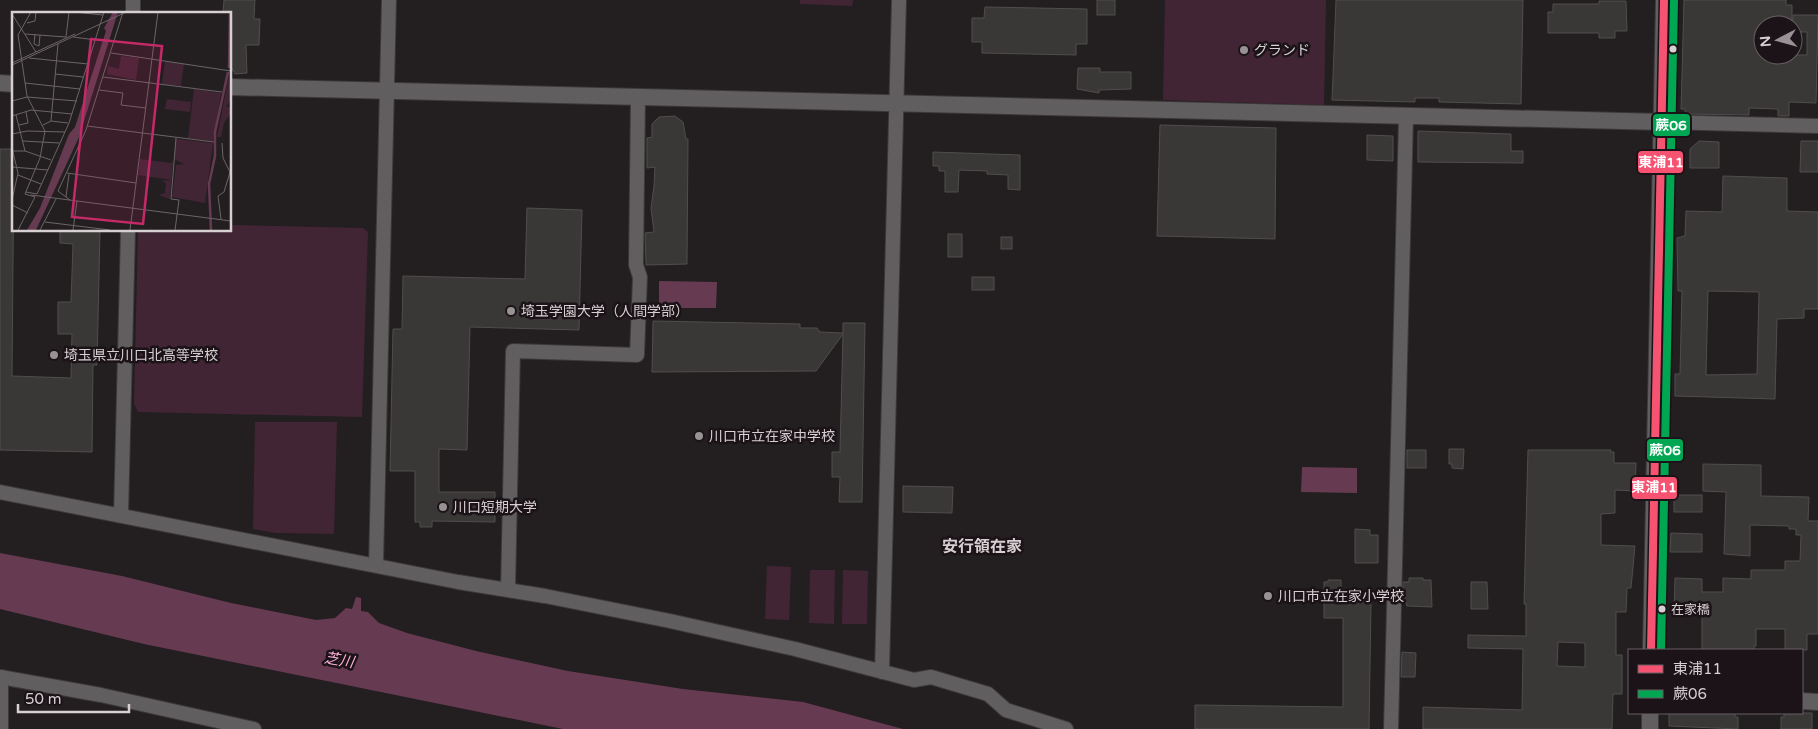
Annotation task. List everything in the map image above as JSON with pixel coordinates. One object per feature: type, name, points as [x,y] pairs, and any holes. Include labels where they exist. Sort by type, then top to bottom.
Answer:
[{"type":"street","points":[[376,565],[389,0]]},
{"type":"street","points":[[882,672],[899,0]]},
{"type":"street","points":[[1651,649],[1664,0]]},
{"type":"street","points":[[231,87],[1818,126]]},
{"type":"street","points":[[508,590],[513,351],[638,355],[640,276],[636,266],[638,97]]},
{"type":"street","points":[[1391,729],[1406,117]]},
{"type":"street","points":[[121,515],[128,231]]},
{"type":"street","points":[[0,492],[709,630],[795,649],[914,680],[931,677],[988,694],[1006,710],[1066,729]]},
{"type":"street","points":[[1,729],[0,677],[100,695],[254,729]]},
{"type":"street","points":[[1803,701],[1818,702]]},
{"type":"street","points":[[1650,714],[1650,729]]},
{"type":"shaded area","points":[[800,0],[853,0],[852,6],[800,4]]},
{"type":"shaded area","name":"グランド","points":[[1165,0],[1326,0],[1324,105],[1163,100]]},
{"type":"shaded area","points":[[231,225],[363,228],[368,232],[362,417],[138,412],[134,404],[138,231],[231,231]]},
{"type":"shaded area","points":[[255,422],[337,422],[334,534],[276,533],[253,529]]},
{"type":"shaded area","points":[[767,566],[791,567],[789,620],[765,619]]},
{"type":"shaded area","points":[[810,570],[835,570],[834,624],[809,623]]},
{"type":"shaded area","points":[[843,570],[868,571],[867,624],[842,624]]},
{"type":"water","points":[[659,281],[717,282],[716,308],[659,308]]},
{"type":"water","points":[[1302,467],[1357,468],[1357,493],[1301,492]]},
{"type":"water","name":"芝川","points":[[0,553],[122,576],[231,603],[316,620],[335,618],[346,608],[352,609],[356,597],[361,598],[361,611],[368,612],[379,623],[407,633],[476,651],[568,671],[683,689],[803,702],[903,729],[563,729],[144,644],[0,609]]},
{"type":"building","points":[[224,0],[255,0],[254,19],[260,19],[259,45],[246,45],[247,73],[235,74],[231,67],[231,12],[223,12]]},
{"type":"building","points":[[1097,0],[1115,0],[1115,15],[1097,15]]},
{"type":"building","points":[[1336,0],[1523,0],[1521,104],[1439,102],[1439,98],[1415,98],[1415,102],[1332,100]]},
{"type":"building","points":[[1684,0],[1786,0],[1786,5],[1792,5],[1792,15],[1753,15],[1753,65],[1803,65],[1803,55],[1807,55],[1807,32],[1803,32],[1803,15],[1818,15],[1816,103],[1789,102],[1789,116],[1778,116],[1778,109],[1749,108],[1749,115],[1685,114],[1685,109],[1681,109]]},
{"type":"building","points":[[1599,1],[1626,1],[1627,31],[1615,31],[1615,38],[1599,38],[1599,33],[1548,33],[1548,12],[1553,12],[1553,4],[1599,4]]},
{"type":"building","points":[[985,7],[1087,9],[1087,44],[1076,44],[1076,55],[982,53],[982,42],[972,42],[972,18],[984,18]]},
{"type":"building","points":[[1078,68],[1100,68],[1100,72],[1131,72],[1131,89],[1099,90],[1099,93],[1077,89]]},
{"type":"building","points":[[675,116],[683,122],[686,139],[688,139],[687,264],[646,265],[645,233],[654,232],[651,208],[655,167],[647,168],[647,138],[652,137],[652,124],[659,117]]},
{"type":"building","points":[[1160,125],[1276,128],[1275,239],[1157,236]]},
{"type":"building","points":[[1418,131],[1511,134],[1511,151],[1523,151],[1523,163],[1418,162]]},
{"type":"building","points":[[1367,135],[1393,136],[1393,161],[1367,160]]},
{"type":"building","points":[[1699,141],[1719,142],[1719,168],[1690,168],[1690,149]]},
{"type":"building","points":[[1801,141],[1818,141],[1818,172],[1800,172]]},
{"type":"building","points":[[0,149],[12,149],[12,376],[71,378],[72,334],[58,334],[58,302],[71,302],[73,244],[60,243],[60,231],[100,231],[97,365],[93,365],[92,452],[0,450]]},
{"type":"building","points":[[933,152],[1020,155],[1020,190],[1008,189],[1008,175],[987,174],[987,171],[959,170],[958,192],[945,192],[945,171],[939,171],[939,166],[933,166]]},
{"type":"building","points":[[1723,176],[1787,178],[1787,211],[1818,212],[1818,309],[1804,309],[1804,318],[1777,319],[1775,399],[1675,396],[1675,374],[1680,374],[1682,291],[1678,291],[1677,238],[1685,236],[1686,211],[1722,212]],"holes":[[[1708,291],[1759,292],[1757,374],[1706,375]]]},
{"type":"building","points":[[527,208],[582,210],[579,330],[470,327],[467,450],[439,449],[439,492],[495,492],[495,522],[432,521],[432,527],[420,527],[420,522],[415,522],[415,471],[390,471],[393,329],[402,329],[403,276],[525,279]]},
{"type":"building","points":[[948,234],[962,234],[962,257],[948,257]]},
{"type":"building","points":[[1001,237],[1012,237],[1012,249],[1001,249]]},
{"type":"building","points":[[972,277],[994,277],[994,290],[972,290]]},
{"type":"building","points":[[653,321],[800,324],[800,328],[817,328],[820,332],[843,333],[843,323],[865,323],[862,502],[839,502],[840,477],[832,477],[832,452],[840,452],[843,334],[816,371],[652,372]]},
{"type":"building","points":[[1449,449],[1464,449],[1463,469],[1452,468],[1452,464],[1449,464]]},
{"type":"building","points":[[1407,450],[1426,450],[1426,468],[1407,468]]},
{"type":"building","points":[[1528,450],[1611,450],[1610,452],[1614,452],[1614,463],[1636,463],[1635,491],[1615,490],[1615,513],[1601,514],[1601,545],[1635,546],[1631,588],[1627,588],[1626,612],[1616,612],[1616,655],[1622,655],[1622,694],[1613,694],[1612,729],[1423,729],[1423,707],[1522,710],[1523,649],[1468,648],[1468,635],[1526,636],[1526,604],[1524,604]],"holes":[[[1558,642],[1585,643],[1585,667],[1557,666]]]},
{"type":"building","points":[[1703,464],[1761,465],[1761,496],[1809,497],[1808,521],[1818,521],[1818,634],[1807,634],[1807,650],[1785,649],[1785,629],[1756,629],[1756,646],[1754,646],[1754,649],[1702,649],[1702,614],[1674,613],[1675,578],[1702,579],[1702,592],[1723,592],[1723,578],[1751,579],[1751,570],[1785,570],[1785,561],[1800,561],[1801,535],[1796,535],[1796,529],[1789,529],[1789,526],[1750,525],[1750,556],[1724,554],[1726,492],[1703,491]]},
{"type":"building","points":[[903,486],[953,487],[952,513],[903,512]]},
{"type":"building","points":[[1674,495],[1702,495],[1702,512],[1674,512]]},
{"type":"building","points":[[1355,529],[1370,530],[1370,535],[1378,535],[1378,563],[1355,563]]},
{"type":"building","points":[[1671,533],[1702,534],[1702,552],[1670,552]]},
{"type":"building","points":[[1409,578],[1431,580],[1432,607],[1407,606],[1403,594],[1403,582],[1409,582]]},
{"type":"building","points":[[1328,580],[1341,580],[1341,589],[1369,592],[1369,601],[1371,601],[1369,729],[1195,729],[1195,705],[1343,707],[1343,618],[1324,618],[1324,582],[1328,582]]},
{"type":"building","points":[[1471,582],[1487,582],[1488,609],[1471,609]]},
{"type":"building","points":[[1402,652],[1416,653],[1415,677],[1401,677]]},
{"type":"building","points":[[1812,713],[1812,729],[1781,729],[1781,717],[1784,717],[1784,714]]},
{"type":"building","points":[[1669,714],[1735,714],[1735,717],[1738,717],[1738,729],[1669,726]]},
{"type":"transit line","name":"東浦11","points":[[1651,649],[1664,0]]},
{"type":"transit line","name":"蕨06","points":[[1661,649],[1674,0]]},
{"type":"place","name":"グランド","points":[[1244,50]]},
{"type":"place","name":"埼玉学園大学（人間学部）","points":[[511,311]]},
{"type":"place","name":"埼玉県立川口北高等学校","points":[[54,355]]},
{"type":"place","name":"川口市立在家中学校","points":[[699,436]]},
{"type":"place","name":"川口短期大学","points":[[443,507]]},
{"type":"place","name":"川口市立在家小学校","points":[[1268,596]]},
{"type":"place","name":"在家橋","points":[[1662,609]]},
{"type":"district","name":"安行領在家","points":[[982,546]]}]
